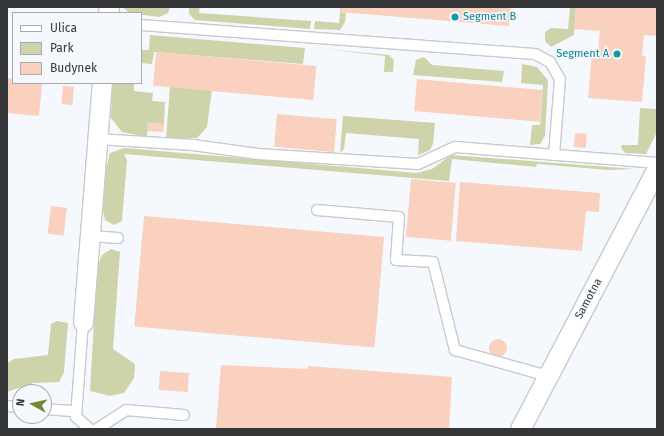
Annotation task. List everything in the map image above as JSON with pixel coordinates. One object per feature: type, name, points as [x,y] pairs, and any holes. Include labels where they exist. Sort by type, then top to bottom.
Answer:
[{"type":"street","points":[[83,322],[102,84]]},
{"type":"street","name":"Samotna","points":[[520,429],[657,168]]},
{"type":"lane","points":[[142,25],[535,54],[550,62],[560,79],[554,155]]},
{"type":"lane","points":[[98,139],[193,145],[258,154],[418,164],[455,147],[657,163]]},
{"type":"lane","points":[[317,210],[399,217],[396,260],[433,262],[455,350],[548,376]]},
{"type":"lane","points":[[90,236],[118,238]]},
{"type":"lane","points":[[83,322],[76,417],[90,429]]},
{"type":"lane","points":[[52,410],[76,411]]},
{"type":"lane","points":[[97,429],[126,410],[184,415]]},
{"type":"green space","points":[[123,7],[170,7],[168,13],[159,17],[142,15],[142,12],[128,12]]},
{"type":"green space","points":[[189,7],[200,7],[199,13],[311,21],[310,29],[195,20],[189,14]]},
{"type":"green space","points":[[570,7],[576,7],[574,35],[551,47],[545,41],[545,32],[551,28],[568,29]]},
{"type":"green space","points":[[340,12],[346,13],[345,22],[340,30],[314,29],[315,21],[339,23]]},
{"type":"green space","points":[[150,35],[305,48],[303,64],[154,52],[152,64],[142,63],[142,50],[149,50]]},
{"type":"green space","points":[[323,49],[389,55],[394,60],[393,72],[384,72],[385,56]]},
{"type":"green space","points":[[424,57],[432,65],[504,71],[502,82],[413,75],[416,60]]},
{"type":"green space","points":[[522,64],[537,67],[548,80],[545,136],[540,144],[530,145],[532,125],[540,125],[543,85],[521,83]]},
{"type":"green space","points":[[112,84],[134,84],[134,91],[153,93],[152,101],[165,102],[164,124],[148,123],[147,137],[122,132],[111,118]]},
{"type":"green space","points":[[170,87],[212,90],[207,127],[197,138],[166,138]]},
{"type":"green space","points":[[640,108],[657,109],[657,132],[646,154],[625,153],[621,148],[622,145],[638,145]]},
{"type":"green space","points":[[343,116],[435,123],[433,144],[430,150],[418,155],[419,139],[346,133],[344,149],[340,153]]},
{"type":"green space","points":[[124,148],[417,173],[432,169],[451,155],[635,169],[608,170],[537,164],[536,167],[452,159],[449,181],[124,154],[127,160],[122,221],[114,225],[105,220],[103,211],[106,169],[110,153]]},
{"type":"green space","points":[[111,249],[120,252],[113,349],[135,364],[134,378],[124,393],[110,396],[90,391],[97,268],[102,255]]},
{"type":"green space","points":[[57,321],[68,323],[64,372],[59,382],[12,384],[12,390],[7,392],[7,363],[14,359],[48,355],[51,324]]},
{"type":"building","name":"Segment B","points":[[340,7],[511,7],[509,26],[340,12]]},
{"type":"building","name":"Segment A","points":[[576,7],[657,7],[657,36],[644,35],[642,56],[646,56],[642,102],[588,98],[592,52],[598,53],[600,31],[574,29]]},
{"type":"building","points":[[156,52],[316,66],[313,100],[153,86]]},
{"type":"building","points":[[7,78],[12,79],[12,84],[42,84],[39,116],[7,113]]},
{"type":"building","points":[[417,79],[543,90],[540,122],[414,111]]},
{"type":"building","points":[[63,86],[74,87],[72,105],[61,104]]},
{"type":"building","points":[[277,114],[337,119],[334,152],[274,147]]},
{"type":"building","points":[[148,123],[164,124],[163,132],[147,131]]},
{"type":"building","points":[[575,133],[587,134],[586,148],[574,147]]},
{"type":"building","points":[[411,179],[456,183],[451,241],[406,237]]},
{"type":"building","points":[[460,182],[600,193],[599,212],[586,211],[582,251],[456,241]]},
{"type":"building","points":[[51,206],[67,208],[63,236],[48,234]]},
{"type":"building","points":[[144,216],[384,237],[374,348],[134,327]]},
{"type":"building","points":[[494,339],[502,339],[507,344],[505,355],[502,357],[494,357],[489,352],[489,344]]},
{"type":"building","points":[[221,365],[308,369],[308,366],[452,377],[449,429],[216,429]]},
{"type":"building","points":[[160,371],[189,373],[188,392],[159,390]]},
{"type":"place","name":"Segment B","points":[[455,17]]},
{"type":"place","name":"Segment A","points":[[617,54]]}]
